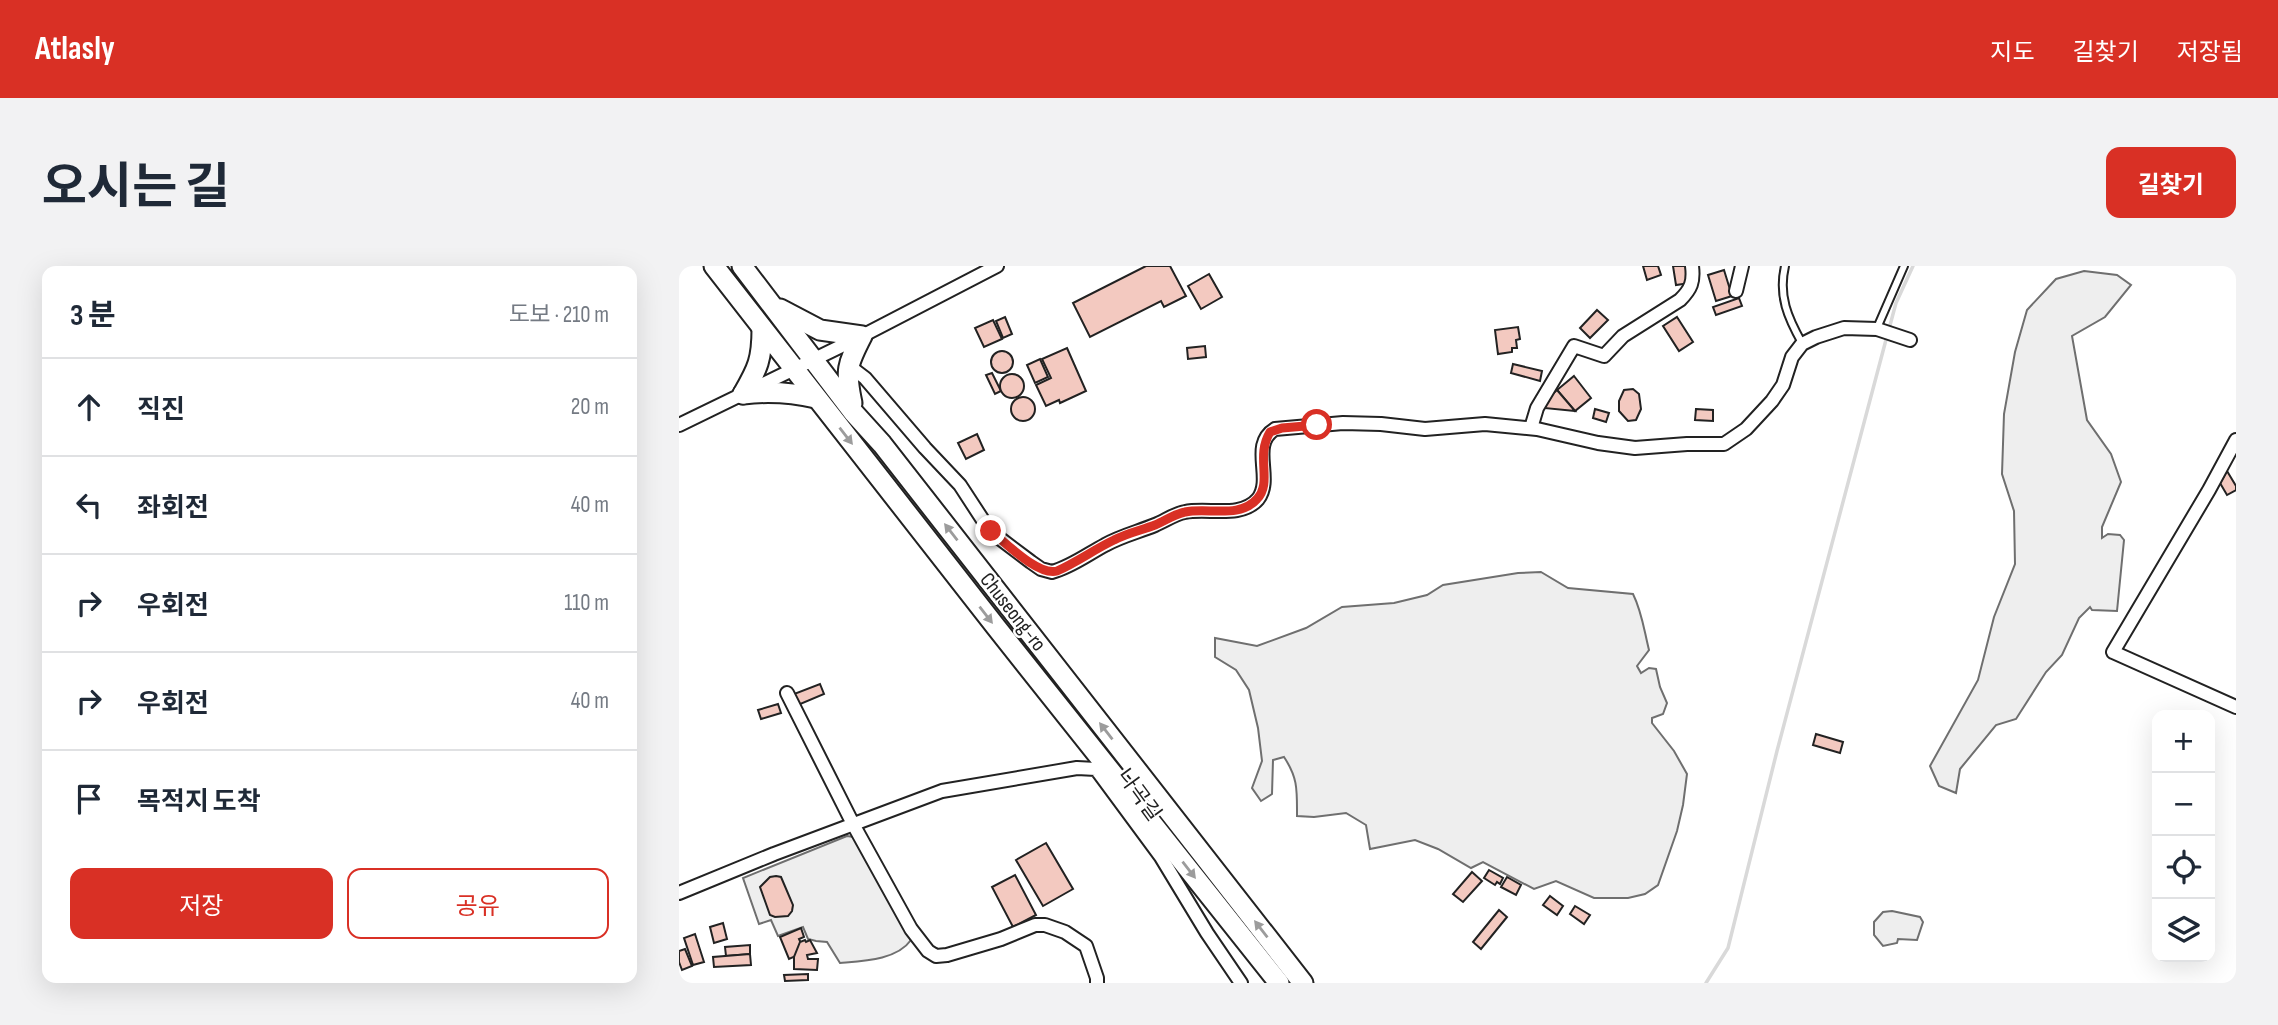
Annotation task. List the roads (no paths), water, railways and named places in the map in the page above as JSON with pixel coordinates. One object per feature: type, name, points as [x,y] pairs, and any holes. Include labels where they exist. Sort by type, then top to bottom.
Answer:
[{"type":"main road","name":"Chuseong-ro","points":[[714,266],[1279,983]]},
{"type":"main road","name":"Chuseong-ro","points":[[742,266],[853,412],[882,444],[1303,983]]},
{"type":"main road","points":[[773,306],[820,330],[862,336],[848,365],[846,376],[853,412]]},
{"type":"main road","points":[[743,394],[762,353],[762,329]]},
{"type":"main road","points":[[743,394],[772,391],[816,398]]},
{"type":"street","points":[[679,425],[862,336],[997,266]]},
{"type":"street","points":[[1531,428],[1538,408],[1574,346],[1604,356],[1623,336],[1688,292],[1694,280],[1692,266]]},
{"type":"street","points":[[1736,291],[1742,266]]},
{"type":"street","points":[[848,365],[865,378],[961,485],[991,531],[1031,562],[1046,572],[1052,572],[1117,538],[1177,514],[1193,510],[1237,510],[1254,502],[1259,498],[1264,485],[1262,458],[1265,440],[1275,429],[1343,423],[1425,429],[1485,424],[1531,428],[1635,448],[1688,443],[1724,444],[1747,429],[1772,401],[1783,385],[1792,358],[1803,344],[1844,328],[1877,329],[1905,339]]},
{"type":"street","points":[[2236,440],[2113,652],[2236,706]]},
{"type":"street","points":[[787,693],[853,824],[911,929],[928,951],[936,956],[947,955],[1001,939],[1035,925],[1045,925],[1065,932],[1086,946],[1097,983]]},
{"type":"street","name":"나곡길","points":[[679,893],[773,854],[942,791],[1077,768],[1096,769],[1161,858],[1241,983]]},
{"type":"lane","points":[[1785,266],[1783,301],[1803,344]]},
{"type":"lane","points":[[1877,329],[1904,266]]},
{"type":"waterway","points":[[1889,329],[1896,303],[1913,266]]},
{"type":"waterway","points":[[1706,983],[1728,948],[1777,751],[1887,336]]}]
